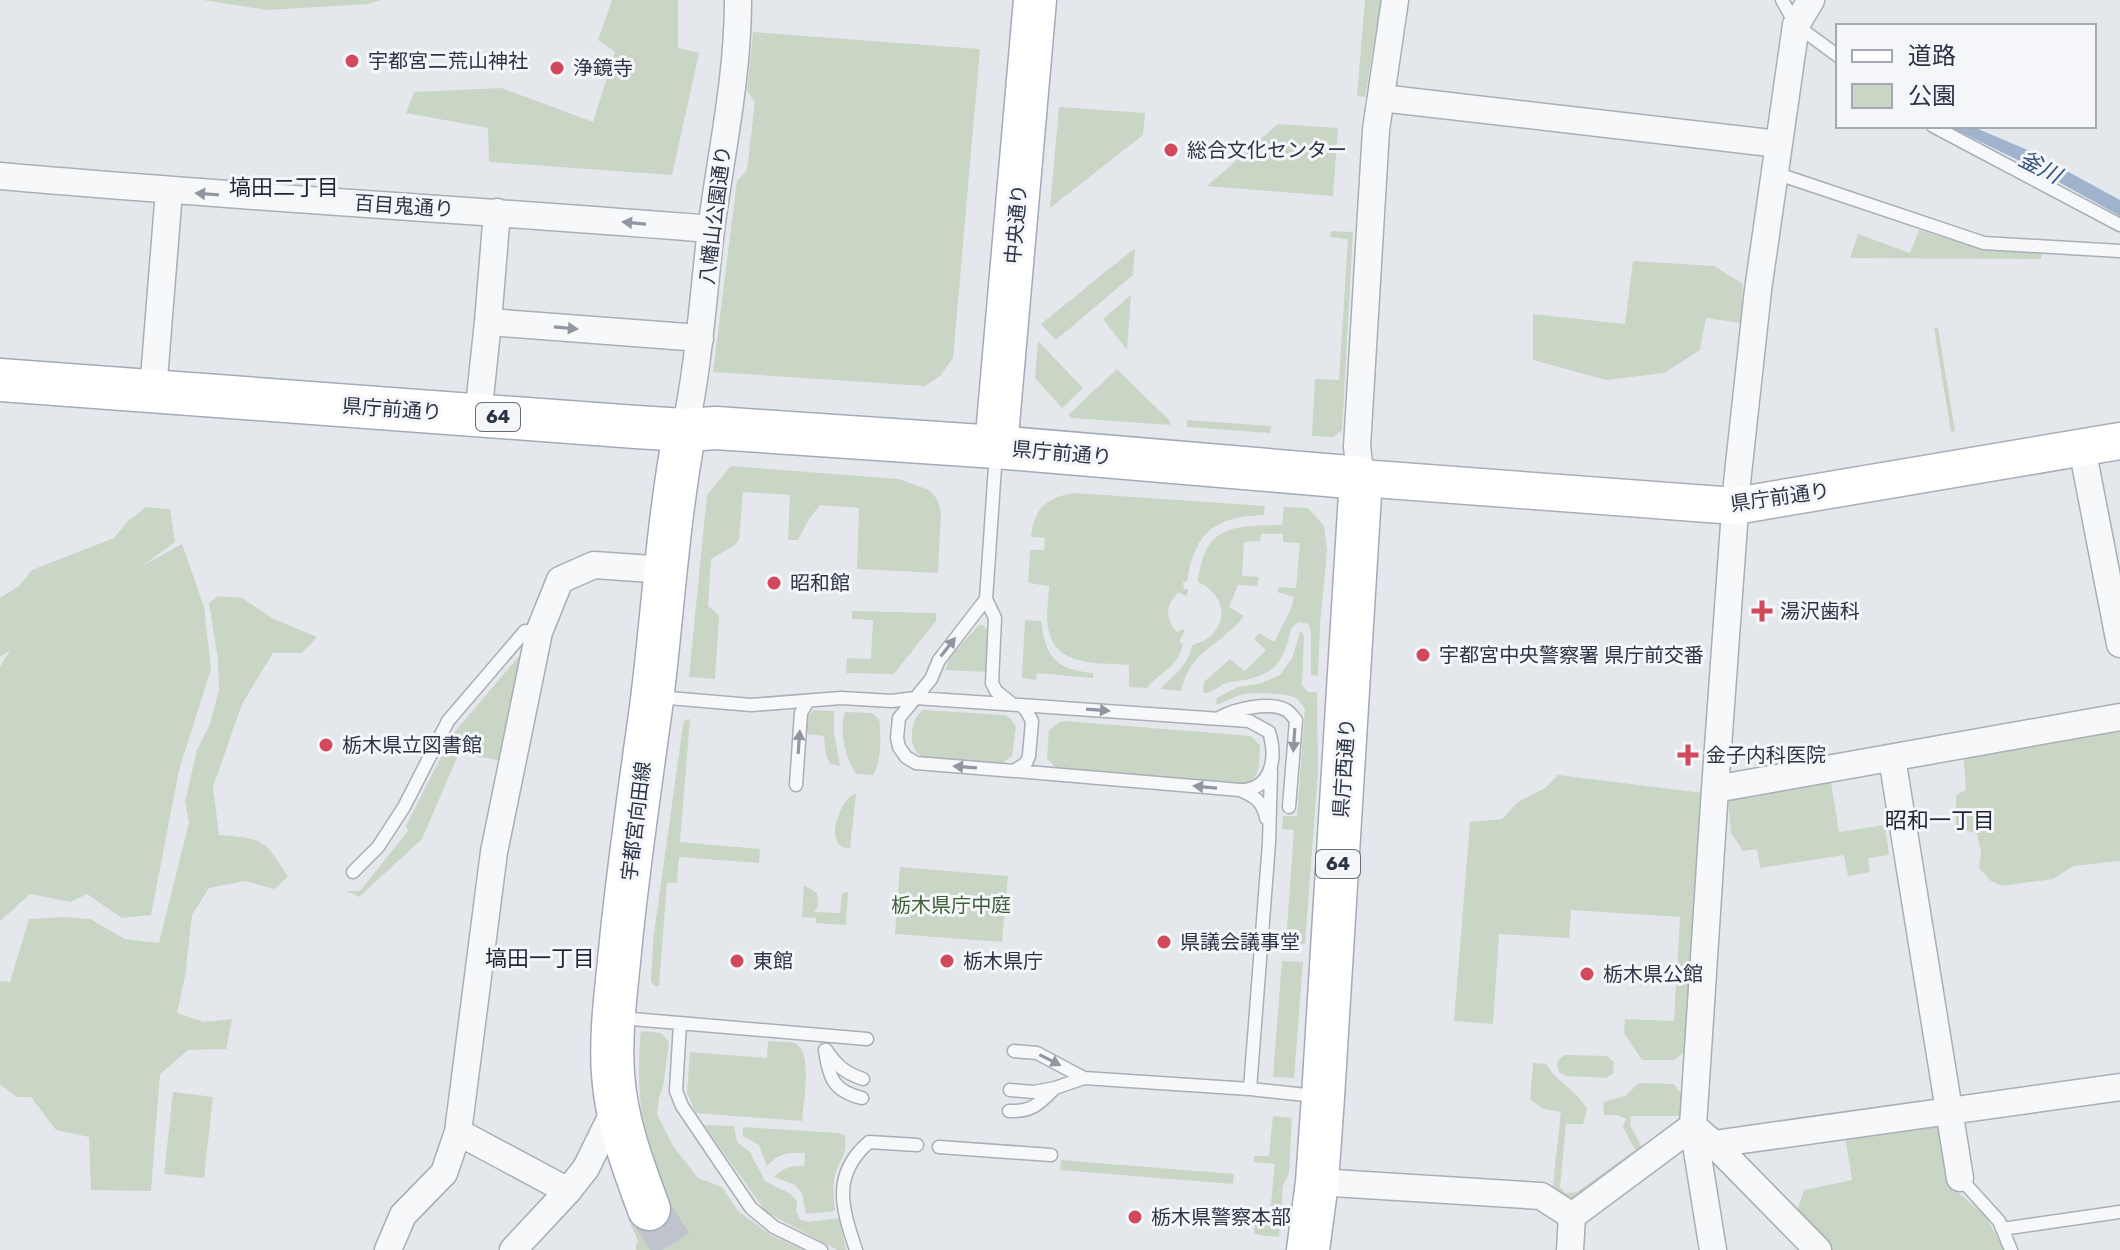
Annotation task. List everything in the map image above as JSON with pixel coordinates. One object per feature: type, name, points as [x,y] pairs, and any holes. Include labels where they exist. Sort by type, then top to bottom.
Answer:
[{"type":"main road","name":"中央通り","points":[[996,447],[1035,0]]},
{"type":"main road","name":"県庁前通り","points":[[0,380],[685,430],[716,428],[996,447],[1361,478]]},
{"type":"main road","name":"宇都宮向田線","points":[[649,1209],[627,1147],[618,1103],[613,1076],[613,1017],[646,715],[685,430]]},
{"type":"main road","name":"県庁西通り","points":[[1308,1250],[1323,1097],[1361,478]]},
{"type":"street","name":"八幡山公園通り","points":[[685,430],[733,81],[738,0]]},
{"type":"street","points":[[1361,478],[1357,447],[1376,130],[1395,0]]},
{"type":"street","points":[[1713,1250],[1693,1126],[1735,506],[1758,290],[1796,25],[1811,0]]},
{"type":"street","points":[[1381,98],[1779,144]]},
{"type":"street","name":"百目鬼通り","points":[[0,176],[711,229]]},
{"type":"street","points":[[153,391],[169,191]]},
{"type":"street","points":[[478,416],[497,212]]},
{"type":"street","points":[[488,322],[700,338]]},
{"type":"street","name":"県庁前通り","points":[[1361,478],[1735,506],[2120,441]]},
{"type":"street","points":[[2082,448],[2120,644]]},
{"type":"street","points":[[388,1250],[403,1215],[444,1173],[458,1132],[494,852],[539,632],[560,580],[594,565],[666,570]]},
{"type":"street","points":[[1715,789],[2120,717]]},
{"type":"street","points":[[1892,758],[1960,1178]]},
{"type":"street","points":[[1714,1144],[2120,1087]]},
{"type":"street","points":[[513,1250],[586,1168],[618,1103]]},
{"type":"street","points":[[1693,1126],[1818,1250]]},
{"type":"street","points":[[1570,1250],[1572,1216],[1693,1126]]},
{"type":"street","points":[[458,1132],[568,1191]]},
{"type":"street","points":[[1317,1182],[1541,1196],[1572,1216]]},
{"type":"lane","points":[[1782,0],[1796,25],[1836,55]]},
{"type":"lane","points":[[1937,128],[2120,225]]},
{"type":"lane","points":[[1775,173],[1984,243],[2120,251]]},
{"type":"lane","points":[[996,447],[986,599],[995,618],[992,683],[996,691],[1030,715],[1032,721],[1029,756],[1026,763],[1014,771]]},
{"type":"lane","points":[[986,599],[939,660],[931,679],[899,718],[897,738],[906,757],[916,763],[1240,790],[1258,786],[1271,771]]},
{"type":"lane","points":[[353,872],[378,847],[404,807],[448,721],[525,631],[539,632]]},
{"type":"lane","points":[[646,715],[841,698],[892,701],[915,698],[1249,721],[1260,725],[1269,732],[1273,743],[1250,1089]]},
{"type":"lane","points":[[796,785],[801,713],[808,701]]},
{"type":"lane","points":[[1217,719],[1237,710],[1258,707],[1286,710],[1296,720],[1289,807]]},
{"type":"lane","points":[[1240,790],[1259,800],[1265,810],[1269,833]]},
{"type":"lane","points":[[613,1017],[867,1039]]},
{"type":"lane","points":[[680,1023],[676,1091],[682,1106],[751,1208],[774,1227],[821,1250]]},
{"type":"lane","points":[[826,1035],[825,1050],[832,1082],[850,1095],[862,1098]]},
{"type":"lane","points":[[825,1050],[837,1066],[863,1079]]},
{"type":"lane","points":[[1014,1051],[1037,1053],[1084,1078]]},
{"type":"lane","points":[[1010,1090],[1034,1092],[1084,1078],[1323,1097]]},
{"type":"lane","points":[[1009,1111],[1023,1111],[1039,1105],[1055,1088]]},
{"type":"lane","points":[[856,1250],[842,1200],[843,1181],[851,1162],[869,1142],[917,1145]]},
{"type":"lane","points":[[939,1147],[1051,1155]]},
{"type":"lane","points":[[1960,1178],[1999,1221],[2011,1250]]},
{"type":"lane","points":[[2002,1229],[2120,1212]]},
{"type":"green space","points":[[203,0],[381,0],[368,4],[268,10]]},
{"type":"green space","points":[[612,0],[678,0],[678,48],[699,53],[672,175],[489,162],[488,128],[406,113],[414,92],[501,88],[593,122],[615,52],[598,40]]},
{"type":"green space","points":[[1365,0],[1381,0],[1365,97],[1357,96]]},
{"type":"green space","points":[[753,32],[980,49],[953,358],[940,376],[925,386],[713,372],[737,181],[747,170],[755,102],[747,91]]},
{"type":"green space","points":[[1059,107],[1145,113],[1143,135],[1050,208]]},
{"type":"green space","points":[[1278,124],[1338,128],[1333,196],[1207,186]]},
{"type":"green space","points":[[1919,230],[1987,250],[2042,253],[2041,259],[1850,258],[1858,234],[1910,253]]},
{"type":"green space","points":[[1331,231],[1353,232],[1342,430],[1333,437],[1312,436],[1315,379],[1339,380],[1348,239],[1330,237]]},
{"type":"green space","points":[[1135,248],[1133,275],[1056,340],[1041,324]]},
{"type":"green space","points":[[1633,261],[1714,266],[1743,284],[1741,323],[1706,318],[1700,350],[1664,373],[1606,380],[1533,360],[1533,314],[1625,324]]},
{"type":"green space","points":[[1131,295],[1127,350],[1103,319]]},
{"type":"green space","points":[[1934,328],[1938,328],[1955,431],[1951,432]]},
{"type":"green space","points":[[1038,341],[1083,388],[1062,408],[1035,378]]},
{"type":"green space","points":[[1117,369],[1170,421],[1170,425],[1071,418],[1068,415]]},
{"type":"green space","points":[[1187,420],[1271,426],[1270,433],[1187,427]]},
{"type":"green space","points":[[731,466],[899,479],[929,490],[937,499],[941,512],[938,573],[857,569],[859,508],[820,505],[798,540],[788,540],[790,495],[743,492],[739,539],[735,545],[711,559],[708,606],[719,615],[715,679],[689,677],[707,495]]},
{"type":"green space","points":[[1075,493],[1265,506],[1264,515],[1232,519],[1210,530],[1202,539],[1187,581],[1183,582],[1184,589],[1188,589],[1187,596],[1178,593],[1169,607],[1173,627],[1177,632],[1185,630],[1179,642],[1183,644],[1180,653],[1173,665],[1147,688],[1129,687],[1129,665],[1088,662],[1064,654],[1050,634],[1047,618],[1049,586],[1028,583],[1030,550],[1044,550],[1045,538],[1031,537],[1035,518],[1050,501]]},
{"type":"green space","points":[[146,507],[170,509],[175,542],[142,566],[182,544],[204,607],[211,669],[179,770],[151,915],[122,918],[87,894],[71,902],[30,894],[0,921],[0,667],[10,650],[0,657],[0,598],[19,586],[32,570],[114,538],[127,522]]},
{"type":"green space","points":[[1284,507],[1308,508],[1324,526],[1327,551],[1318,676],[1311,675],[1309,624],[1299,622],[1292,627],[1283,655],[1273,668],[1257,677],[1226,683],[1203,693],[1204,682],[1230,659],[1245,671],[1266,650],[1254,639],[1259,633],[1274,642],[1291,609],[1294,597],[1277,592],[1279,587],[1296,588],[1300,543],[1283,542],[1283,534],[1261,534],[1260,541],[1244,542],[1242,576],[1259,577],[1257,586],[1238,585],[1229,607],[1244,616],[1199,657],[1181,691],[1160,689],[1184,664],[1192,645],[1204,640],[1219,625],[1221,606],[1209,589],[1198,582],[1207,549],[1214,539],[1235,528],[1282,525]]},
{"type":"green space","points":[[218,596],[242,598],[272,618],[317,637],[302,653],[273,653],[242,704],[213,787],[219,835],[262,843],[288,877],[274,889],[245,881],[209,888],[192,915],[177,1013],[204,1022],[232,1019],[226,1049],[188,1050],[160,1074],[151,1191],[91,1190],[89,1137],[56,1130],[31,1097],[16,1097],[0,1084],[0,981],[10,982],[29,919],[90,919],[125,939],[159,943],[189,822],[185,802],[197,750],[210,724],[219,690],[218,660],[209,603]]},
{"type":"green space","points":[[852,611],[936,613],[936,621],[894,674],[846,673],[847,658],[871,659],[873,620],[852,619]]},
{"type":"green space","points":[[1025,620],[1041,621],[1046,645],[1055,660],[1070,669],[1093,673],[1093,678],[1037,673],[1036,680],[1022,678]]},
{"type":"green space","points":[[979,625],[988,630],[986,672],[945,670],[951,655]]},
{"type":"green space","points":[[1300,632],[1304,637],[1302,685],[1308,692],[1317,692],[1318,771],[1305,944],[1286,943],[1294,830],[1282,829],[1283,816],[1297,816],[1305,709],[1293,697],[1258,693],[1237,696],[1216,704],[1217,698],[1238,687],[1259,684],[1280,675],[1292,658]]},
{"type":"green space","points":[[525,649],[502,761],[459,753],[422,839],[359,897],[347,891],[360,891],[408,831],[406,826],[452,735]]},
{"type":"green space","points":[[814,710],[834,711],[840,766],[830,764],[824,736],[806,734],[807,717]]},
{"type":"green space","points":[[923,710],[1004,715],[1010,718],[1016,727],[1012,756],[1001,764],[924,757],[915,750],[912,738],[914,721]]},
{"type":"green space","points":[[845,712],[872,713],[879,719],[879,756],[873,775],[856,774],[849,760],[843,735]]},
{"type":"green space","points":[[690,719],[680,842],[760,849],[759,863],[679,857],[677,883],[667,883],[659,986],[654,986],[651,981],[653,941],[683,725],[685,720]]},
{"type":"green space","points":[[1066,721],[1251,736],[1260,745],[1258,769],[1253,779],[1242,784],[1063,770],[1056,768],[1047,758],[1049,730]]},
{"type":"green space","points":[[2112,724],[2120,732],[2120,861],[2073,866],[2053,879],[2002,886],[1991,881],[1979,868],[1981,851],[1977,834],[1956,827],[1956,795],[1966,790],[1963,752]]},
{"type":"green space","points":[[1558,775],[1703,793],[1687,1050],[1674,1060],[1642,1060],[1624,1033],[1625,1019],[1674,1021],[1680,917],[1571,910],[1569,938],[1499,934],[1493,1024],[1454,1021],[1470,822],[1502,819],[1518,802],[1545,788]]},
{"type":"green space","points":[[1830,776],[1839,832],[1885,825],[1889,855],[1868,858],[1870,872],[1848,876],[1844,855],[1760,868],[1757,849],[1743,851],[1731,833],[1728,802],[1743,790]]},
{"type":"green space","points":[[856,793],[850,848],[837,841],[835,833],[844,804]]},
{"type":"green space","name":"栃木県庁中庭","points":[[900,867],[1008,876],[1002,942],[895,934]]},
{"type":"green space","points":[[804,885],[817,893],[818,906],[814,912],[840,913],[842,893],[848,892],[846,925],[816,923],[816,918],[802,917]]},
{"type":"green space","points":[[1282,961],[1303,962],[1294,1078],[1273,1077]]},
{"type":"green space","points":[[641,1031],[661,1033],[669,1042],[657,1114],[673,1146],[698,1178],[722,1187],[738,1211],[771,1235],[803,1250],[636,1250],[638,1241],[628,1218],[669,1199],[653,1164],[642,1115],[639,1081]]},
{"type":"green space","points":[[768,1041],[794,1043],[804,1056],[806,1078],[802,1121],[696,1113],[687,1093],[690,1052],[767,1058]]},
{"type":"green space","points":[[1565,1055],[1607,1056],[1614,1062],[1613,1074],[1606,1078],[1566,1076],[1559,1072],[1557,1065]]},
{"type":"green space","points":[[1533,1063],[1546,1064],[1587,1109],[1583,1124],[1566,1124],[1560,1187],[1565,1193],[1577,1192],[1635,1150],[1623,1127],[1626,1119],[1604,1115],[1603,1102],[1625,1096],[1639,1083],[1674,1084],[1684,1098],[1684,1116],[1631,1116],[1630,1125],[1644,1151],[1577,1200],[1561,1200],[1552,1193],[1561,1112],[1543,1109],[1530,1099]]},
{"type":"green space","points":[[173,1092],[213,1097],[204,1178],[164,1174]]},
{"type":"green space","points":[[1273,1116],[1292,1118],[1289,1173],[1283,1186],[1279,1237],[1254,1233],[1256,1213],[1270,1213],[1275,1164],[1254,1162],[1254,1156],[1269,1156]]},
{"type":"green space","points":[[1935,1122],[1940,1126],[1947,1169],[1961,1195],[1986,1216],[2004,1250],[1823,1250],[1794,1220],[1804,1190],[1852,1180],[1845,1136]]},
{"type":"green space","points":[[704,1125],[734,1126],[737,1142],[750,1152],[765,1181],[791,1194],[797,1201],[796,1212],[801,1220],[839,1218],[846,1250],[837,1250],[766,1212]]},
{"type":"green space","points":[[743,1127],[839,1133],[845,1136],[844,1153],[834,1180],[835,1211],[806,1214],[802,1193],[795,1185],[774,1177],[788,1168],[804,1166],[805,1153],[784,1154],[767,1166],[759,1145],[743,1136]]},
{"type":"green space","points":[[1061,1160],[1234,1174],[1233,1184],[1060,1170]]},
{"type":"water","name":"釜川","points":[[1952,128],[1976,128],[2030,151],[2120,200],[2120,216],[2028,165]]},
{"type":"tunnel","points":[[649,1209],[675,1250]]},
{"type":"place","name":"宇都宮二荒山神社","points":[[352,61]]},
{"type":"place","name":"浄鏡寺","points":[[557,68]]},
{"type":"place","name":"総合文化センター","points":[[1171,150]]},
{"type":"place","name":"昭和館","points":[[774,583]]},
{"type":"place","name":"湯沢歯科","points":[[1762,611]]},
{"type":"place","name":"宇都宮中央警察署 県庁前交番","points":[[1423,655]]},
{"type":"place","name":"栃木県立図書館","points":[[326,745]]},
{"type":"place","name":"金子内科医院","points":[[1688,755]]},
{"type":"place","name":"県議会議事堂","points":[[1164,942]]},
{"type":"place","name":"東館","points":[[737,961]]},
{"type":"place","name":"栃木県庁","points":[[947,961]]},
{"type":"place","name":"栃木県公館","points":[[1587,974]]},
{"type":"place","name":"栃木県警察本部","points":[[1135,1217]]},
{"type":"district","name":"塙田二丁目","points":[[284,187]]},
{"type":"district","name":"昭和一丁目","points":[[1940,820]]},
{"type":"district","name":"塙田一丁目","points":[[540,958]]}]
